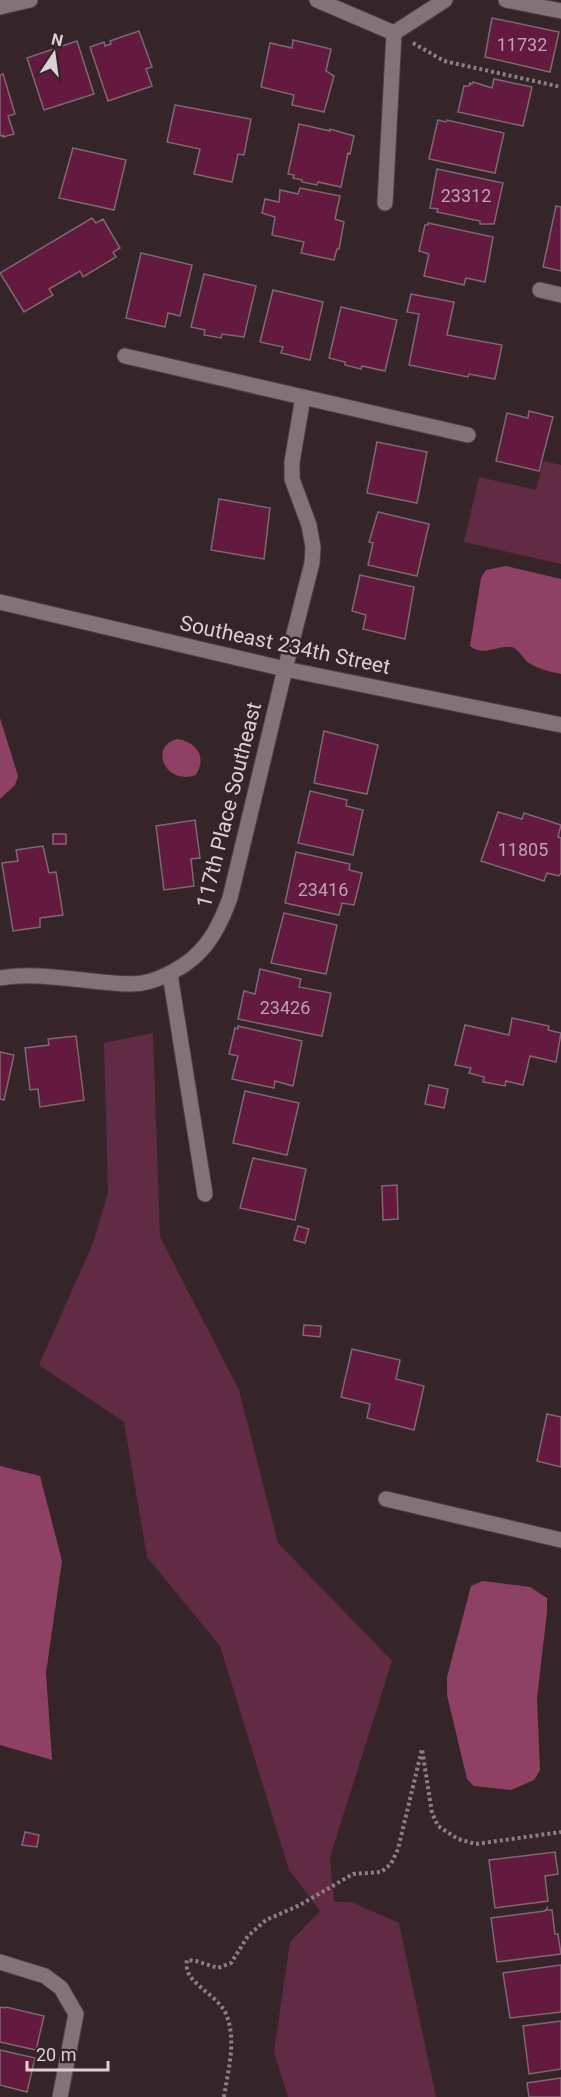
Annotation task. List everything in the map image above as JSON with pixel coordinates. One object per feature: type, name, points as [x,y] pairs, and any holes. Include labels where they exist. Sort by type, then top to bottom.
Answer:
[{"type":"street","points":[[0,7],[30,0]]},
{"type":"street","points":[[317,0],[394,33]]},
{"type":"street","points":[[394,33],[445,0]]},
{"type":"street","points":[[506,0],[561,11]]},
{"type":"street","points":[[385,203],[394,33]]},
{"type":"street","points":[[540,290],[561,295]]},
{"type":"street","points":[[125,356],[468,435]]},
{"type":"street","name":"117th Place Southeast","points":[[0,978],[37,976],[121,984],[146,982],[170,974],[190,960],[220,926],[230,898],[312,563],[313,547],[309,525],[292,479],[292,462],[303,397]]},
{"type":"street","name":"Southeast 234th Street","points":[[0,602],[285,669],[561,725]]},
{"type":"street","points":[[170,974],[205,1194]]},
{"type":"street","points":[[386,1499],[561,1540]]},
{"type":"street","points":[[0,1962],[45,1976],[61,1988],[76,2014],[60,2097]]},
{"type":"path","points":[[394,33],[444,61],[561,87]]},
{"type":"path","points":[[224,2097],[232,2037],[226,2013],[214,1996],[189,1977],[185,1968],[187,1960],[218,1968],[231,1963],[248,1936],[266,1920],[300,1905],[353,1874],[381,1872],[391,1864],[398,1850],[422,1749],[432,1813],[438,1826],[458,1839],[476,1844],[561,1832]]},
{"type":"shaded area","points":[[543,461],[561,465],[561,564],[464,542],[479,477],[536,490]]},
{"type":"shaded area","points":[[506,566],[561,579],[561,674],[533,665],[512,647],[480,651],[470,646],[481,578],[486,570]]},
{"type":"shaded area","points":[[0,718],[18,776],[15,785],[0,799]]},
{"type":"shaded area","points":[[177,739],[190,743],[198,751],[200,762],[196,775],[185,777],[176,775],[164,764],[162,757],[164,750],[168,743]]},
{"type":"shaded area","points":[[153,1033],[160,1237],[239,1390],[278,1543],[392,1661],[330,1857],[334,1902],[351,1902],[399,1923],[436,2097],[288,2097],[274,2052],[290,1942],[320,1911],[289,1870],[220,1646],[147,1557],[124,1422],[39,1365],[93,1243],[108,1193],[104,1043]]},
{"type":"shaded area","points":[[0,1466],[40,1476],[62,1561],[46,1673],[52,1760],[0,1745]]},
{"type":"shaded area","points":[[483,1581],[530,1587],[547,1598],[537,1698],[540,1770],[534,1780],[511,1790],[474,1786],[467,1779],[447,1695],[447,1677],[471,1586]]},
{"type":"building","points":[[492,18],[559,32],[550,72],[485,57]]},
{"type":"building","points":[[139,31],[152,67],[146,69],[152,86],[108,101],[90,47],[104,42],[105,46],[111,44],[110,41]]},
{"type":"building","points":[[293,40],[331,49],[326,71],[334,76],[324,112],[292,105],[294,95],[261,87],[270,43],[292,48]]},
{"type":"building","points":[[77,41],[94,94],[44,110],[27,58]]},
{"type":"building","points":[[3,74],[15,114],[8,116],[14,134],[3,137],[3,135],[0,136],[0,75]]},
{"type":"building","points":[[494,79],[532,87],[523,126],[458,112],[464,86],[469,86],[473,82],[492,88]]},
{"type":"building","points":[[175,105],[251,119],[244,155],[238,154],[232,182],[194,174],[200,149],[167,142]]},
{"type":"building","points":[[438,120],[504,133],[495,173],[429,159]]},
{"type":"building","points":[[299,124],[354,136],[341,187],[318,182],[317,185],[302,182],[302,180],[293,178],[294,175],[288,174]]},
{"type":"building","points":[[73,148],[126,160],[114,210],[59,198]]},
{"type":"building","points":[[437,169],[503,183],[494,224],[480,224],[480,221],[437,212],[438,209],[430,208]]},
{"type":"building","points":[[300,188],[340,196],[335,219],[344,222],[339,249],[337,249],[334,260],[301,253],[304,242],[272,235],[275,217],[262,213],[265,199],[279,202],[280,190],[298,194]]},
{"type":"building","points":[[556,206],[561,207],[561,271],[543,267]]},
{"type":"building","points":[[92,218],[96,223],[103,219],[120,248],[113,252],[116,257],[83,277],[80,271],[49,289],[53,295],[24,312],[0,273]]},
{"type":"building","points":[[428,223],[493,237],[485,282],[466,278],[464,285],[424,276],[429,254],[419,251],[425,225]]},
{"type":"building","points":[[141,253],[192,265],[180,316],[168,313],[165,327],[126,318]]},
{"type":"building","points":[[204,274],[256,286],[244,337],[222,334],[221,338],[204,335],[205,330],[191,327]]},
{"type":"building","points":[[273,290],[323,302],[310,360],[281,353],[283,347],[260,342]]},
{"type":"building","points":[[411,294],[454,302],[447,335],[502,345],[495,379],[469,374],[468,377],[409,365],[419,314],[407,312]]},
{"type":"building","points":[[341,307],[397,320],[385,371],[362,366],[361,369],[329,358]]},
{"type":"building","points":[[529,411],[553,417],[539,471],[496,461],[507,413],[528,418]]},
{"type":"building","points":[[377,442],[427,452],[417,503],[367,493]]},
{"type":"building","points":[[219,499],[270,508],[264,559],[211,550]]},
{"type":"building","points":[[378,512],[429,524],[417,576],[368,565],[373,543],[369,542]]},
{"type":"building","points":[[360,575],[414,587],[405,639],[363,629],[366,615],[352,611]]},
{"type":"building","points":[[324,731],[378,745],[367,794],[314,783]]},
{"type":"building","points":[[310,791],[347,800],[346,806],[363,810],[353,855],[298,843]]},
{"type":"building","points":[[498,812],[522,819],[524,813],[561,825],[558,837],[561,838],[561,873],[559,876],[547,873],[544,881],[481,861]]},
{"type":"building","points":[[195,820],[200,858],[191,859],[194,886],[164,890],[156,826]]},
{"type":"building","points":[[53,834],[66,834],[66,844],[53,844]]},
{"type":"building","points":[[43,846],[49,873],[56,872],[63,915],[40,918],[40,927],[13,931],[2,863],[18,861],[16,850]]},
{"type":"building","points":[[296,852],[350,864],[349,870],[362,873],[354,905],[342,903],[339,915],[285,903]]},
{"type":"building","points":[[284,913],[337,925],[326,974],[271,963]]},
{"type":"building","points":[[260,969],[301,979],[299,987],[331,993],[322,1036],[238,1019],[244,991],[255,994]]},
{"type":"building","points":[[512,1018],[549,1026],[548,1030],[561,1033],[556,1062],[530,1056],[523,1085],[506,1081],[505,1086],[483,1082],[484,1077],[469,1073],[471,1068],[455,1065],[465,1025],[509,1035]]},
{"type":"building","points":[[238,1026],[302,1041],[293,1086],[275,1081],[274,1088],[232,1079],[238,1056],[229,1054],[235,1028],[238,1029]]},
{"type":"building","points":[[76,1036],[84,1100],[40,1107],[38,1089],[30,1090],[25,1048],[49,1045],[48,1039]]},
{"type":"building","points":[[0,1052],[14,1055],[4,1100],[0,1099]]},
{"type":"building","points":[[429,1085],[448,1089],[444,1108],[425,1104]]},
{"type":"building","points":[[245,1091],[299,1103],[287,1155],[233,1143]]},
{"type":"building","points":[[253,1158],[306,1169],[295,1220],[240,1208]]},
{"type":"building","points":[[397,1185],[398,1219],[383,1220],[382,1186]]},
{"type":"building","points":[[298,1226],[309,1229],[305,1243],[294,1240]]},
{"type":"building","points":[[304,1325],[321,1326],[320,1337],[303,1335]]},
{"type":"building","points":[[352,1349],[400,1360],[396,1379],[424,1386],[414,1430],[367,1418],[370,1404],[341,1397]]},
{"type":"building","points":[[547,1414],[561,1417],[561,1467],[537,1461]]},
{"type":"building","points":[[25,1832],[39,1835],[37,1847],[22,1845]]},
{"type":"building","points":[[555,1852],[558,1874],[545,1876],[548,1901],[495,1908],[489,1860]]},
{"type":"building","points":[[547,1908],[547,1910],[552,1910],[555,1934],[558,1934],[561,1954],[497,1962],[491,1918],[545,1911]]},
{"type":"building","points":[[561,1965],[561,2012],[510,2018],[503,1973]]},
{"type":"building","points":[[0,2007],[44,2016],[36,2050],[0,2042]]},
{"type":"building","points":[[561,2021],[561,2069],[529,2074],[523,2026]]},
{"type":"building","points":[[0,2050],[35,2058],[27,2092],[0,2085]]},
{"type":"building","points":[[561,2078],[561,2097],[529,2097],[527,2083]]}]
